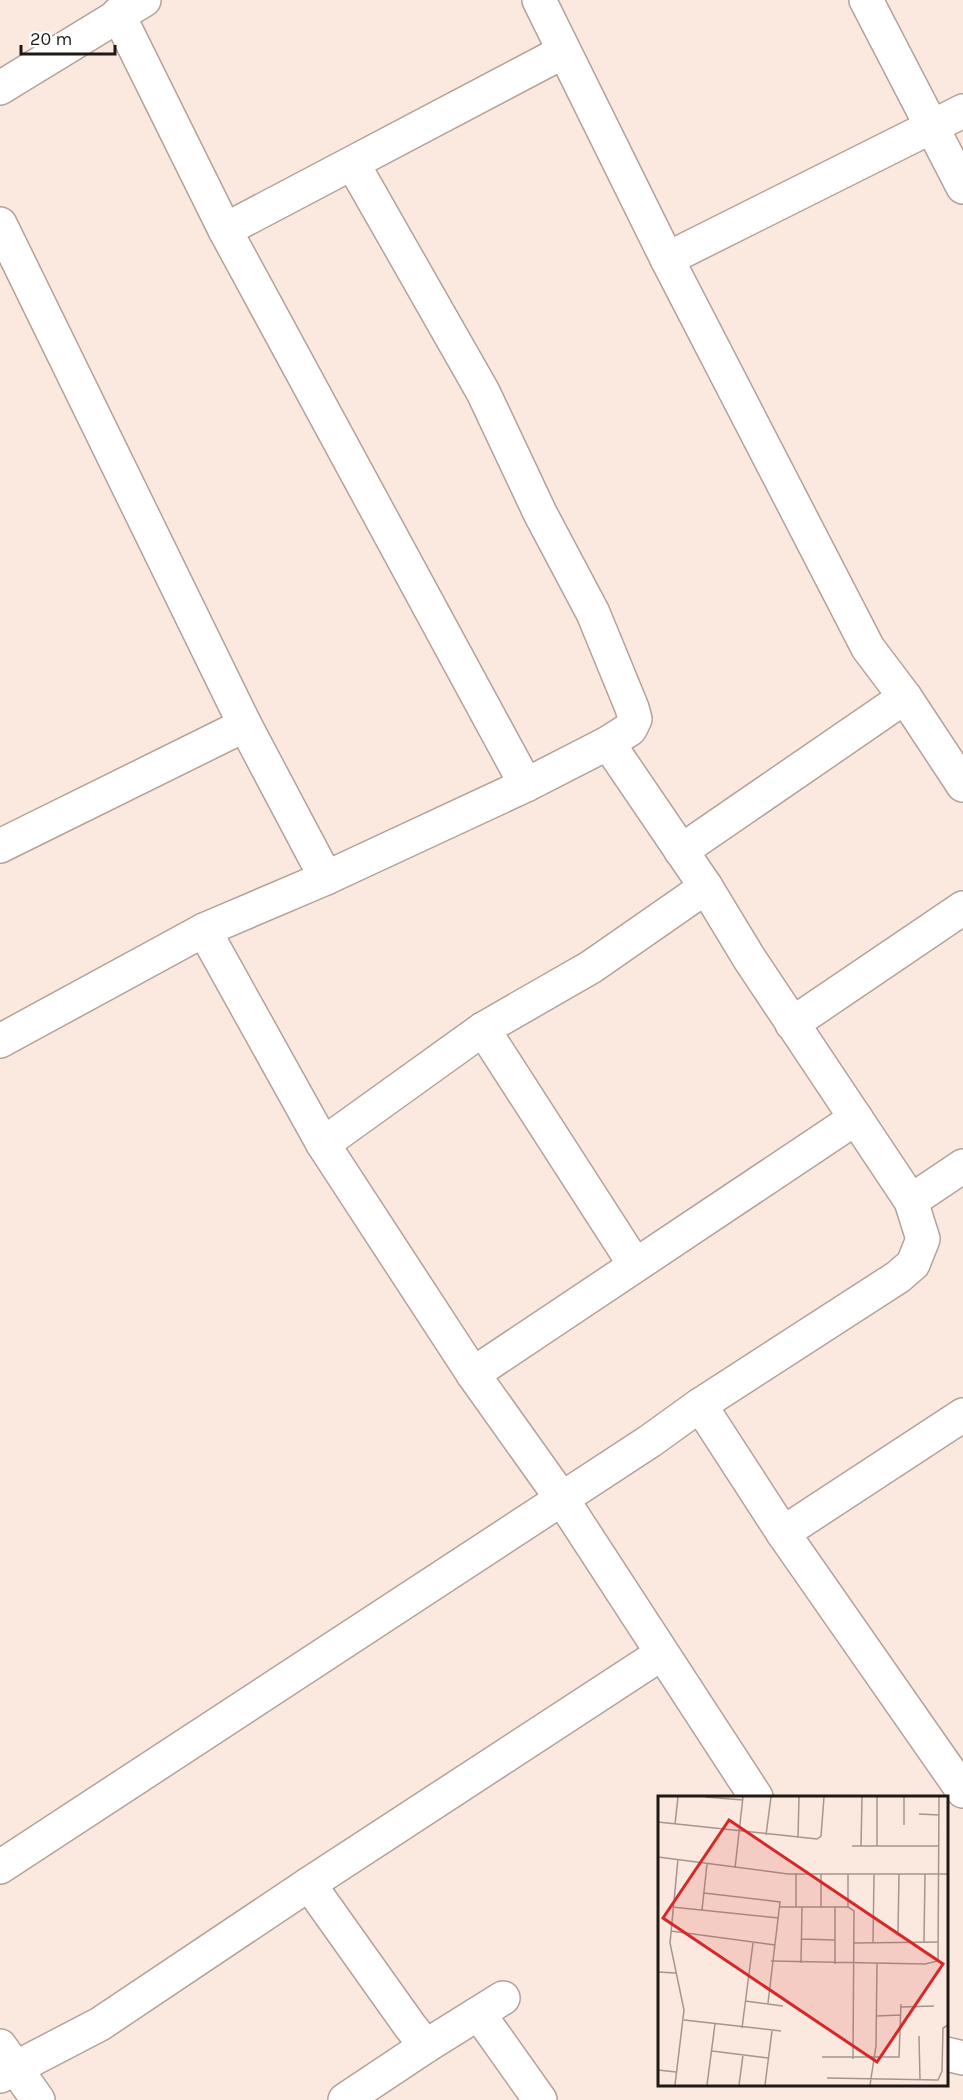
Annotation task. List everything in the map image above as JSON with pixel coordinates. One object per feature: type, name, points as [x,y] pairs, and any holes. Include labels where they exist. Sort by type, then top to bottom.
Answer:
[{"type":"street","points":[[539,0],[667,259],[868,648],[905,697],[963,785]]},
{"type":"street","points":[[866,0],[963,187]]},
{"type":"street","points":[[0,88],[131,7],[225,230],[526,785]]},
{"type":"street","points":[[225,230],[563,52]]},
{"type":"street","points":[[667,259],[963,111]]},
{"type":"street","points":[[0,1041],[204,930],[326,879],[526,785],[608,743],[630,729],[634,719],[593,613],[540,513],[483,392],[353,164]]},
{"type":"street","points":[[0,224],[245,726],[326,879]]},
{"type":"street","points":[[681,850],[905,697]]},
{"type":"street","points":[[0,846],[245,726]]},
{"type":"street","points":[[0,1867],[651,1441],[700,1405],[898,1277],[914,1264],[922,1239],[910,1200],[748,958],[706,887],[608,743]]},
{"type":"street","points":[[323,1144],[483,1029],[591,967],[706,887]]},
{"type":"street","points":[[792,1024],[963,908]]},
{"type":"street","points":[[204,930],[323,1144],[472,1374],[562,1499],[755,1796]]},
{"type":"street","points":[[483,1029],[634,1265]]},
{"type":"street","points":[[472,1374],[856,1118]]},
{"type":"street","points":[[910,1200],[963,1166]]},
{"type":"street","points":[[700,1405],[783,1533],[963,1791]]},
{"type":"street","points":[[783,1533],[963,1415]]},
{"type":"street","points":[[38,2100],[5,2063],[100,2024],[309,1884],[661,1654]]},
{"type":"street","points":[[309,1884],[426,2046]]},
{"type":"street","points":[[345,2100],[491,2006],[540,2100]]},
{"type":"street","points":[[948,2054],[963,2058]]}]
